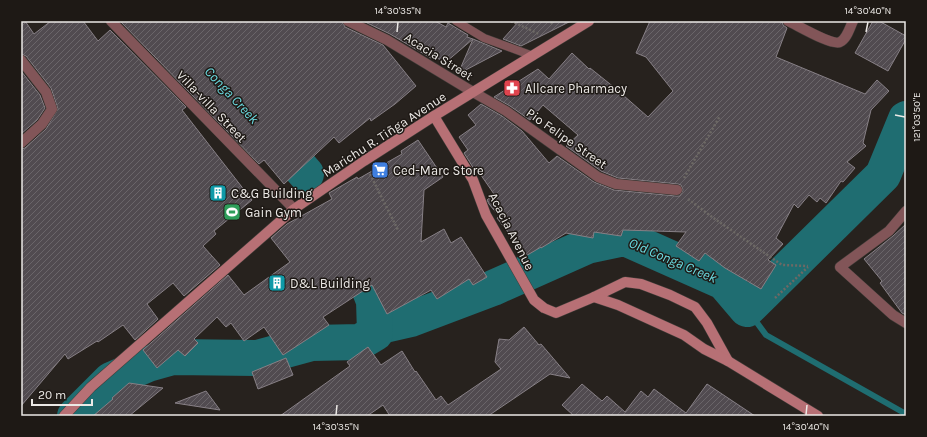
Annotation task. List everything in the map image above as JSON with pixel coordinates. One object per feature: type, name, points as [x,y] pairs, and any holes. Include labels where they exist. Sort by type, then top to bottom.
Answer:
[{"type":"street","name":"Villa-villa Street","points":[[111,21],[294,209]]},
{"type":"street","name":"Acacia Street","points":[[348,21],[388,40],[473,92]]},
{"type":"street","name":"Marichu R. Tiñga Avenue","points":[[64,416],[91,387],[294,209],[364,161],[434,116],[589,21]]},
{"type":"street","points":[[788,21],[836,43],[841,42],[846,36],[853,21]]},
{"type":"street","points":[[21,60],[46,92],[52,109],[42,124],[21,143]]},
{"type":"street","name":"Pio Felipe Street","points":[[473,92],[506,111],[598,177],[616,184],[676,190]]},
{"type":"street","name":"Acacia Avenue","points":[[434,116],[473,180],[486,215],[534,300],[544,308],[556,313],[626,282],[641,284],[670,295],[695,307],[707,323],[728,361]]},
{"type":"street","points":[[906,211],[889,231],[840,267],[893,315],[906,323]]},
{"type":"street","name":"Acacia Avenue","points":[[594,297],[618,305],[684,335],[704,349],[728,361],[818,416]]},
{"type":"lane","points":[[456,21],[484,38],[533,56]]},
{"type":"path","points":[[511,21],[556,42]]},
{"type":"path","points":[[720,116],[676,190],[712,217],[782,265],[808,266],[775,298]]},
{"type":"path","points":[[364,161],[398,230]]},
{"type":"building","points":[[21,21],[25,21],[34,34],[51,21],[83,21],[98,41],[110,30],[186,107],[182,110],[252,200],[214,231],[216,234],[203,246],[220,265],[184,296],[173,283],[147,304],[158,319],[135,340],[123,325],[98,342],[97,341],[68,359],[65,354],[21,406],[21,149],[25,148],[46,129],[58,109],[51,88],[26,56],[21,54]]},
{"type":"building","points":[[120,21],[342,21],[345,27],[383,45],[416,86],[395,104],[371,121],[370,118],[339,143],[334,137],[284,184],[264,160],[259,164]]},
{"type":"building","points":[[363,21],[435,21],[446,27],[448,23],[468,35],[467,37],[473,39],[446,62],[432,56],[431,58],[390,34]]},
{"type":"building","points":[[519,21],[571,21],[521,46],[503,39]]},
{"type":"building","points":[[650,21],[782,21],[783,25],[787,28],[776,57],[865,94],[877,80],[889,91],[871,110],[863,143],[866,146],[847,162],[855,168],[843,182],[841,181],[826,203],[820,198],[817,202],[809,195],[798,208],[794,204],[776,238],[783,244],[768,260],[776,265],[761,289],[725,268],[705,253],[699,261],[676,246],[686,232],[623,230],[621,236],[594,232],[593,238],[566,233],[524,257],[514,240],[497,218],[499,216],[487,200],[494,194],[476,168],[474,169],[464,153],[468,150],[459,137],[476,125],[468,115],[481,104],[502,116],[522,131],[549,163],[557,156],[594,182],[614,190],[680,196],[683,190],[681,185],[678,184],[618,178],[601,171],[566,146],[578,135],[543,105],[530,120],[494,97],[538,69],[549,79],[572,53],[589,69],[590,68],[615,88],[648,117],[673,91],[646,57],[636,53]]},
{"type":"building","points":[[873,21],[879,21],[906,36],[906,39],[888,71],[855,53]]},
{"type":"building","points":[[473,39],[502,51],[458,74]]},
{"type":"building","points":[[21,71],[40,95],[45,108],[37,120],[21,134]]},
{"type":"building","points":[[418,140],[443,177],[424,190],[421,242],[444,229],[451,243],[461,237],[487,277],[473,285],[469,279],[437,299],[431,290],[387,314],[372,285],[323,317],[329,325],[283,355],[264,327],[244,341],[231,323],[226,327],[217,317],[194,339],[198,343],[185,356],[178,350],[157,368],[143,350],[228,275],[244,295],[290,262],[271,238],[287,224],[332,199],[329,193],[357,177],[358,179],[402,154],[401,151]]},
{"type":"building","points":[[906,224],[906,315],[902,313],[880,283],[882,281],[864,259]]},
{"type":"building","points":[[524,327],[539,345],[541,344],[570,378],[550,374],[488,416],[390,416],[383,405],[367,416],[280,416],[350,366],[347,362],[368,347],[381,365],[402,351],[415,372],[416,371],[436,400],[441,396],[448,405],[501,369],[495,362],[499,339],[509,340]]},
{"type":"building","points":[[286,358],[293,375],[258,389],[252,372]]},
{"type":"building","points":[[129,383],[163,388],[129,416],[93,416],[113,399],[112,398]]},
{"type":"building","points":[[582,384],[602,401],[607,396],[625,412],[641,391],[648,397],[654,389],[686,413],[707,384],[755,416],[574,416],[562,405]]},
{"type":"building","points":[[206,391],[220,410],[175,403]]},
{"type":"waterway","name":"Old Conga Creek","points":[[376,327],[411,319],[493,288],[587,246],[625,238],[724,282],[747,309],[883,175],[906,119]]},
{"type":"waterway","name":"Conga Creek","points":[[269,132],[306,174]]},
{"type":"waterway","points":[[75,416],[111,380],[148,364],[173,357],[257,358],[312,343],[360,342],[375,333],[374,301],[349,241]]},
{"type":"waterway","points":[[747,309],[766,335],[906,414]]},
{"type":"place","name":"Allcare Pharmacy","points":[[512,88]]},
{"type":"place","name":"Ced-Marc Store","points":[[380,170]]},
{"type":"place","name":"C&G Building","points":[[218,193]]},
{"type":"place","name":"Gain Gym","points":[[232,212]]},
{"type":"place","name":"D&L Building","points":[[277,283]]}]
